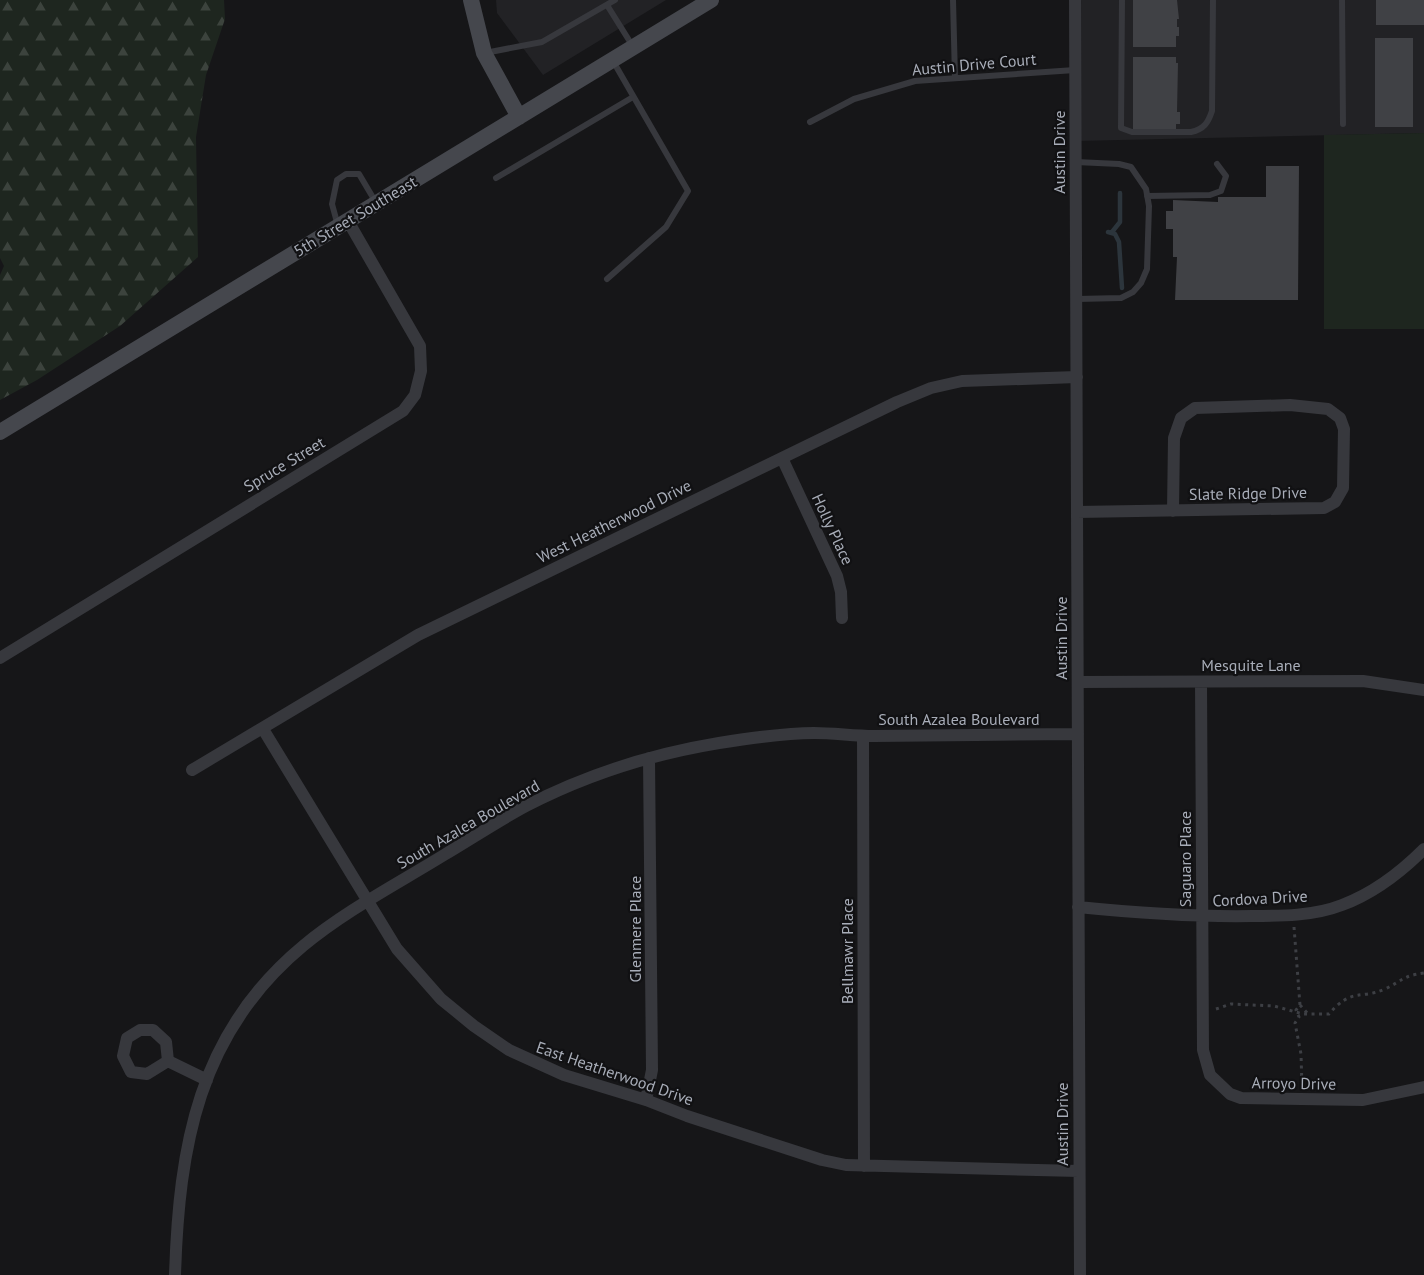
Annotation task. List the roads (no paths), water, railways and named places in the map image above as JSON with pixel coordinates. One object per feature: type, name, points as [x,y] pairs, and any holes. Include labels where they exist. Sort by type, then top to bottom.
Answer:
[{"type":"main road","points":[[471,0],[484,53],[519,117]]},
{"type":"main road","name":"5th Street Southeast","points":[[0,432],[711,0]]},
{"type":"street","name":"Austin Drive","points":[[1075,0],[1080,1275]]},
{"type":"street","name":"Spruce Street","points":[[0,658],[403,411],[414,395],[421,371],[420,346],[343,224]]},
{"type":"street","name":"West Heatherwood Drive","points":[[192,770],[418,634],[897,402],[944,384],[978,379],[1077,377]]},
{"type":"street","name":"Slate Ridge Drive","points":[[1077,512],[1173,511],[1324,508],[1335,502],[1343,488],[1344,429],[1340,418],[1328,409],[1290,405],[1194,408],[1181,418],[1174,438],[1173,511]]},
{"type":"street","name":"Holly Place","points":[[782,458],[837,576],[841,592],[842,618]]},
{"type":"street","name":"Mesquite Lane","points":[[1078,682],[1364,681],[1424,690]]},
{"type":"street","name":"Saguaro Place","points":[[1201,682],[1203,1036]]},
{"type":"street","name":"East Heatherwood Drive","points":[[263,729],[397,949],[424,982],[474,1026],[509,1050],[535,1064],[564,1075],[646,1100],[687,1116],[822,1160],[864,1166],[1079,1171]]},
{"type":"street","name":"South Azalea Boulevard","points":[[175,1275],[180,1179],[190,1125],[207,1080],[231,1030],[264,983],[306,944],[368,901],[527,805],[597,775],[649,758],[711,745],[773,736],[813,733],[863,736],[1078,734]]},
{"type":"street","name":"Bellmawr Place","points":[[863,736],[864,1166]]},
{"type":"street","name":"Glenmere Place","points":[[646,1100],[652,1070],[649,758]]},
{"type":"street","name":"Cordova Drive","points":[[1078,907],[1202,917],[1322,911],[1359,898],[1400,873],[1424,849]]},
{"type":"street","name":"Arroyo Drive","points":[[1203,1036],[1205,1063],[1210,1075],[1230,1094],[1252,1100],[1363,1100],[1424,1087]]},
{"type":"street","points":[[168,1061],[207,1080]]},
{"type":"lane","points":[[484,53],[542,42],[615,0]]},
{"type":"lane","points":[[953,0],[955,78]]},
{"type":"lane","points":[[1122,0],[1121,128],[1132,132],[1191,132],[1200,130],[1208,123],[1212,111],[1213,0]]},
{"type":"lane","points":[[1342,0],[1343,124]]},
{"type":"lane","points":[[607,5],[633,47]]},
{"type":"lane","points":[[607,279],[666,227],[688,191],[613,60]]},
{"type":"lane","name":"Austin Drive Court","points":[[810,122],[854,99],[915,81],[1076,70]]},
{"type":"lane","points":[[496,178],[633,97]]},
{"type":"lane","points":[[1076,162],[1119,164],[1131,167],[1139,176],[1147,196],[1147,269],[1141,283],[1133,292],[1121,298],[1076,300]]},
{"type":"lane","points":[[1147,196],[1210,195],[1221,191],[1226,176],[1217,164]]},
{"type":"lane","points":[[343,224],[332,204],[333,188],[337,180],[346,174],[359,174],[376,204]]},
{"type":"waterway","points":[[1112,232],[1120,222],[1120,193]]},
{"type":"waterway","points":[[1108,232],[1115,234],[1119,242],[1122,288]]}]
